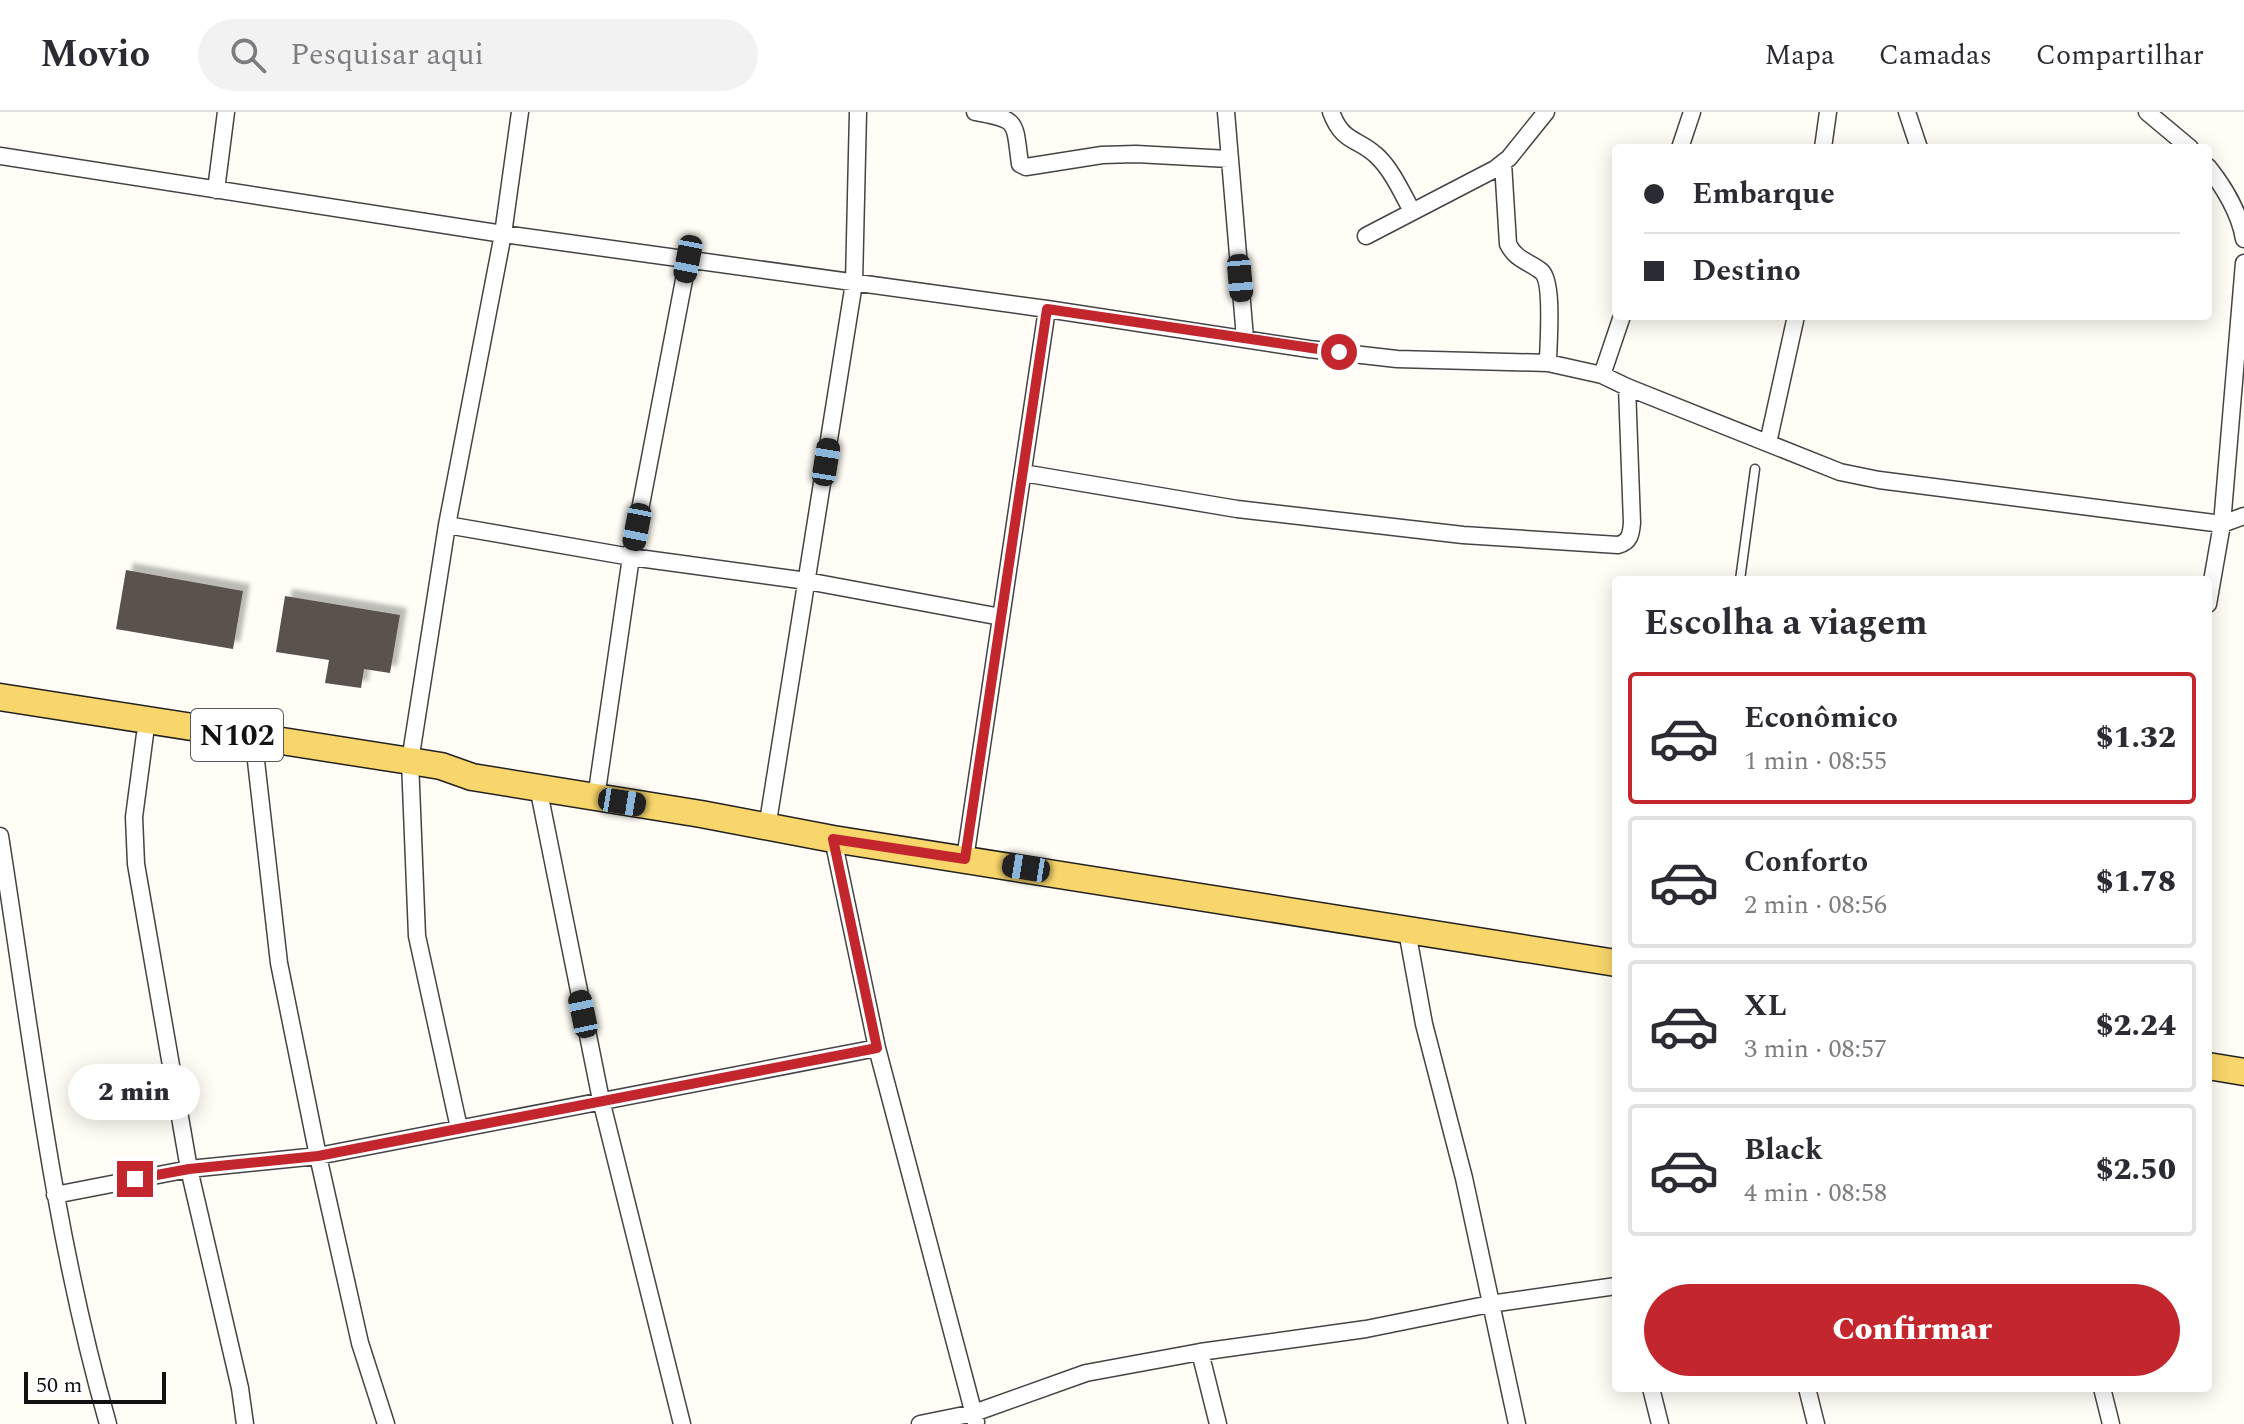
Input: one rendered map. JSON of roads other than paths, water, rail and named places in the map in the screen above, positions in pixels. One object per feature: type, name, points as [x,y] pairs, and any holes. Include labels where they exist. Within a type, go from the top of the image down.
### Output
[{"type":"main road","name":"N102","points":[[0,697],[410,770],[439,782],[472,777],[538,787],[833,839],[1612,962]]},
{"type":"main road","name":"N102","points":[[0,712],[255,752],[410,770]]},
{"type":"main road","points":[[2212,1067],[2244,1072]]},
{"type":"street","points":[[216,190],[226,112]]},
{"type":"street","points":[[459,1128],[417,936],[410,770],[447,525],[503,234],[520,112]]},
{"type":"street","points":[[767,828],[854,283],[858,112]]},
{"type":"street","points":[[975,112],[1012,121],[1020,164],[1026,167],[1102,155],[1229,159]]},
{"type":"street","points":[[1226,112],[1245,338]]},
{"type":"street","points":[[1331,112],[1345,137],[1374,152],[1384,163],[1412,211]]},
{"type":"street","points":[[1366,236],[1503,163],[1546,112]]},
{"type":"street","points":[[1681,144],[1692,112]]},
{"type":"street","points":[[1824,144],[1828,112]]},
{"type":"street","points":[[1907,112],[1918,144]]},
{"type":"street","points":[[2147,112],[2185,144]]},
{"type":"street","points":[[0,156],[503,234],[1397,359],[1548,363],[1602,375],[1840,472],[1879,480],[2222,524],[2244,516]]},
{"type":"street","points":[[1503,163],[1508,244],[1521,261],[1542,272],[1548,284],[1548,363]]},
{"type":"street","points":[[2212,172],[2223,187],[2243,230],[2244,239]]},
{"type":"street","points":[[596,798],[631,557],[688,259]]},
{"type":"street","points":[[2212,581],[2222,524],[2244,263]]},
{"type":"street","points":[[965,859],[1047,309]]},
{"type":"street","points":[[1602,375],[1621,320]]},
{"type":"street","points":[[1768,443],[1795,320]]},
{"type":"street","points":[[1023,473],[1237,509],[1463,535],[1618,545],[1625,543],[1631,535],[1632,523],[1627,387]]},
{"type":"street","points":[[447,525],[631,557],[807,581],[1001,617]]},
{"type":"street","points":[[145,734],[134,817],[135,852],[189,1169],[240,1388],[245,1424]]},
{"type":"street","points":[[255,752],[279,963],[360,1343],[386,1424]]},
{"type":"street","points":[[538,787],[601,1100],[682,1424]]},
{"type":"street","points":[[0,836],[55,1195],[87,1348],[108,1424]]},
{"type":"street","points":[[833,839],[877,1048],[975,1419]]},
{"type":"street","points":[[1407,931],[1424,1024],[1464,1178],[1517,1424]]},
{"type":"street","points":[[55,1195],[189,1169],[318,1156],[877,1048]]},
{"type":"street","points":[[920,1424],[975,1419],[1086,1373],[1200,1352],[1366,1329],[1490,1304],[1612,1287]]},
{"type":"street","points":[[1200,1352],[1218,1424]]},
{"type":"street","points":[[1652,1392],[1660,1424]]},
{"type":"street","points":[[1808,1392],[1816,1424]]},
{"type":"street","points":[[2103,1392],[2111,1424]]},
{"type":"lane","points":[[1741,576],[1755,469]]}]
